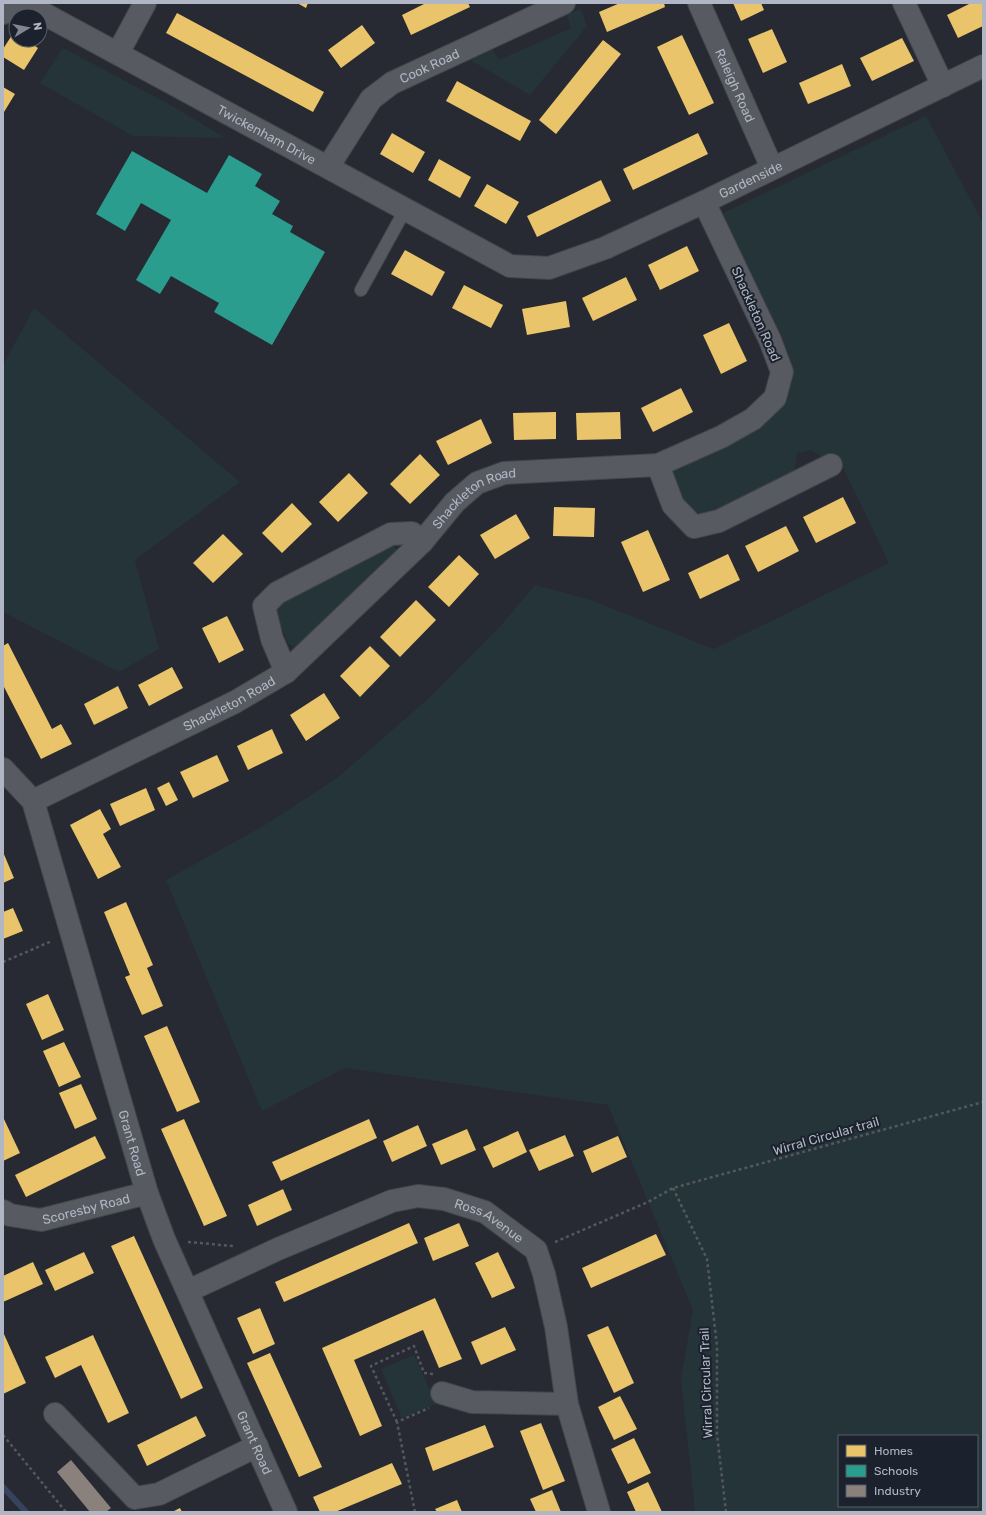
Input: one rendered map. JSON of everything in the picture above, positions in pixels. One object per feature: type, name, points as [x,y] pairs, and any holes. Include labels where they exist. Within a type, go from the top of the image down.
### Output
[{"type":"street","points":[[3,14],[9,3]]},
{"type":"street","name":"Twickenham Drive","points":[[24,3],[510,266]]},
{"type":"street","points":[[118,53],[145,3]]},
{"type":"street","name":"Cook Road","points":[[328,167],[371,99],[392,83],[564,3]]},
{"type":"street","name":"Raleigh Road","points":[[699,3],[772,168]]},
{"type":"street","points":[[904,3],[943,86]]},
{"type":"street","name":"Gardenside","points":[[510,266],[549,268],[605,248],[704,202],[983,66]]},
{"type":"street","name":"Shackleton Road","points":[[33,801],[236,702],[286,672],[422,542],[455,502],[478,483],[504,473],[658,465],[721,437],[753,419],[775,398],[782,372],[770,340],[704,202]]},
{"type":"street","points":[[658,465],[673,505],[694,527],[719,521],[831,465]]},
{"type":"street","points":[[286,672],[272,639],[264,606],[277,593],[391,534],[412,533],[422,542]]},
{"type":"street","name":"Grant Road","points":[[3,769],[33,801],[70,933],[147,1193],[164,1239],[286,1512]]},
{"type":"street","name":"Scoresby Road","points":[[3,1211],[10,1216],[41,1220],[147,1193]]},
{"type":"street","name":"Ross Avenue","points":[[188,1291],[278,1249],[392,1201],[418,1196],[444,1198],[485,1212],[536,1250],[544,1274],[556,1327],[567,1404],[599,1512]]},
{"type":"street","points":[[444,1388],[472,1402],[567,1404]]},
{"type":"street","points":[[55,1414],[135,1498],[159,1494],[256,1446]]},
{"type":"lane","points":[[361,290],[405,210]]},
{"type":"path","points":[[3,962],[70,933]]},
{"type":"path","name":"Wirral Circular trail","points":[[536,1250],[648,1202],[673,1188],[983,1102]]},
{"type":"path","name":"Wirral Circular Trail","points":[[673,1188],[707,1259],[717,1346],[718,1434],[726,1512]]},
{"type":"path","points":[[164,1239],[240,1246]]},
{"type":"path","points":[[397,1422],[444,1388],[424,1373],[414,1346],[371,1366],[397,1422],[415,1512]]},
{"type":"path","points":[[3,1435],[66,1512]]},
{"type":"shaded area","points":[[581,9],[587,26],[530,95],[467,58],[492,48],[499,60],[571,28],[567,15]]},
{"type":"shaded area","points":[[63,48],[176,108],[225,138],[133,136],[40,83]]},
{"type":"shaded area","points":[[926,116],[983,223],[983,1512],[695,1512],[681,1378],[693,1310],[608,1105],[345,1068],[262,1111],[166,880],[265,825],[337,778],[429,698],[504,622],[535,585],[591,600],[714,649],[889,563],[836,453],[823,458],[811,450],[797,453],[795,469],[790,479],[705,517],[681,503],[669,471],[788,390],[789,355],[721,214]]},
{"type":"shaded area","points":[[34,308],[240,482],[135,560],[159,649],[119,672],[3,612],[3,365]]},
{"type":"shaded area","points":[[390,542],[397,550],[390,559],[297,649],[288,643],[273,609],[282,600]]},
{"type":"shaded area","points":[[414,1355],[436,1404],[402,1418],[381,1369]]},
{"type":"building: Homes","points":[[297,3],[308,3],[306,8]]},
{"type":"building: Homes","points":[[426,3],[468,3],[470,7],[411,35],[402,15]]},
{"type":"building: Homes","points":[[620,3],[664,3],[665,7],[607,32],[599,12]]},
{"type":"building: Homes","points":[[733,3],[761,3],[764,10],[741,21]]},
{"type":"building: Homes","points":[[971,3],[983,3],[983,26],[958,38],[947,15]]},
{"type":"building: Homes","points":[[177,13],[324,92],[313,112],[166,33]]},
{"type":"building: Homes","points":[[362,25],[375,43],[341,68],[328,50]]},
{"type":"building: Homes","points":[[772,29],[787,62],[763,73],[748,39]]},
{"type":"building: Homes","points":[[682,35],[714,103],[689,115],[657,47]]},
{"type":"building: Homes","points":[[902,38],[914,61],[872,81],[860,58]]},
{"type":"building: Homes","points":[[603,40],[621,54],[556,134],[539,120]]},
{"type":"building: Homes","points":[[8,41],[8,48],[38,48],[24,70],[3,57],[3,49]]},
{"type":"building: Homes","points":[[842,64],[851,86],[808,104],[799,83]]},
{"type":"building: Homes","points":[[457,81],[531,121],[520,141],[446,101]]},
{"type":"building: Homes","points":[[3,87],[15,94],[4,112],[3,111]]},
{"type":"building: Homes","points":[[392,133],[425,152],[413,173],[380,154]]},
{"type":"building: Homes","points":[[698,133],[708,154],[633,190],[623,169]]},
{"type":"building: Homes","points":[[439,159],[471,177],[460,198],[428,180]]},
{"type":"building: Homes","points":[[601,180],[611,201],[537,237],[527,216]]},
{"type":"building: Homes","points":[[487,184],[519,202],[506,224],[474,206]]},
{"type":"building: Homes","points":[[687,246],[699,271],[660,290],[648,265]]},
{"type":"building: Homes","points":[[405,250],[445,272],[432,296],[391,274]]},
{"type":"building: Homes","points":[[626,277],[637,300],[593,321],[582,298]]},
{"type":"building: Homes","points":[[464,285],[503,305],[491,328],[452,308]]},
{"type":"building: Homes","points":[[566,301],[570,327],[527,335],[522,309]]},
{"type":"building: Homes","points":[[729,323],[747,361],[721,374],[703,335]]},
{"type":"building: Homes","points":[[681,388],[693,412],[653,432],[641,408]]},
{"type":"building: Homes","points":[[556,412],[556,439],[514,440],[513,413]]},
{"type":"building: Homes","points":[[620,412],[621,439],[577,440],[576,413]]},
{"type":"building: Homes","points":[[481,419],[492,443],[448,465],[436,441]]},
{"type":"building: Homes","points":[[420,454],[440,475],[410,504],[390,484]]},
{"type":"building: Homes","points":[[349,473],[368,493],[338,522],[319,502]]},
{"type":"building: Homes","points":[[843,497],[856,523],[816,543],[803,517]]},
{"type":"building: Homes","points":[[292,503],[312,524],[282,553],[262,533]]},
{"type":"building: Homes","points":[[554,507],[595,508],[594,537],[553,536]]},
{"type":"building: Homes","points":[[516,514],[530,538],[495,559],[480,535]]},
{"type":"building: Homes","points":[[786,526],[799,551],[758,572],[745,546]]},
{"type":"building: Homes","points":[[648,530],[670,580],[643,592],[621,542]]},
{"type":"building: Homes","points":[[223,534],[243,554],[213,583],[193,563]]},
{"type":"building: Homes","points":[[728,554],[740,580],[700,599],[688,573]]},
{"type":"building: Homes","points":[[459,555],[479,574],[449,607],[428,587]]},
{"type":"building: Homes","points":[[416,600],[436,620],[400,657],[380,637]]},
{"type":"building: Homes","points":[[227,616],[244,650],[219,663],[202,628]]},
{"type":"building: Homes","points":[[8,643],[52,729],[61,724],[72,744],[41,759],[3,685],[3,646]]},
{"type":"building: Homes","points":[[370,646],[390,666],[360,697],[340,676]]},
{"type":"building: Homes","points":[[172,667],[183,688],[149,706],[138,685]]},
{"type":"building: Homes","points":[[118,686],[128,708],[94,725],[84,704]]},
{"type":"building: Homes","points":[[324,693],[340,718],[306,741],[290,715]]},
{"type":"building: Homes","points":[[272,729],[283,753],[248,770],[237,746]]},
{"type":"building: Homes","points":[[217,755],[229,781],[193,798],[180,772]]},
{"type":"building: Homes","points":[[169,782],[178,800],[166,806],[157,788]]},
{"type":"building: Homes","points":[[146,788],[155,810],[120,826],[110,804]]},
{"type":"building: Homes","points":[[100,809],[111,829],[103,834],[121,867],[98,879],[70,825]]},
{"type":"building: Homes","points":[[3,852],[14,878],[3,883]]},
{"type":"building: Homes","points":[[126,902],[153,965],[147,968],[163,1006],[142,1015],[125,977],[130,975],[104,912]]},
{"type":"building: Homes","points":[[13,908],[23,931],[3,939],[3,912]]},
{"type":"building: Homes","points":[[48,994],[64,1030],[42,1040],[26,1004]]},
{"type":"building: Homes","points":[[167,1026],[200,1102],[177,1112],[144,1036]]},
{"type":"building: Homes","points":[[64,1042],[81,1077],[59,1087],[43,1051]]},
{"type":"building: Homes","points":[[81,1084],[97,1119],[75,1129],[59,1093]]},
{"type":"building: Homes","points":[[3,1117],[20,1153],[3,1161]]},
{"type":"building: Homes","points":[[184,1119],[227,1216],[204,1226],[161,1129]]},
{"type":"building: Homes","points":[[369,1119],[377,1138],[281,1181],[272,1162]]},
{"type":"building: Homes","points":[[418,1125],[427,1146],[392,1162],[383,1141]]},
{"type":"building: Homes","points":[[467,1129],[476,1150],[441,1165],[432,1144]]},
{"type":"building: Homes","points":[[518,1131],[527,1152],[493,1168],[483,1147]]},
{"type":"building: Homes","points":[[565,1135],[574,1156],[539,1171],[529,1150]]},
{"type":"building: Homes","points":[[95,1136],[106,1158],[26,1197],[15,1175]]},
{"type":"building: Homes","points":[[618,1136],[627,1157],[592,1173],[583,1151]]},
{"type":"building: Homes","points":[[283,1189],[292,1210],[257,1226],[248,1205]]},
{"type":"building: Homes","points":[[409,1223],[418,1243],[284,1302],[275,1282]]},
{"type":"building: Homes","points":[[459,1223],[469,1246],[433,1261],[424,1238]]},
{"type":"building: Homes","points":[[656,1234],[666,1255],[591,1288],[582,1268]]},
{"type":"building: Homes","points":[[134,1236],[203,1388],[181,1399],[111,1246]]},
{"type":"building: Homes","points":[[84,1252],[94,1273],[55,1291],[45,1270]]},
{"type":"building: Homes","points":[[498,1252],[515,1288],[492,1298],[475,1263]]},
{"type":"building: Homes","points":[[33,1262],[43,1284],[3,1302],[3,1276]]},
{"type":"building: Homes","points":[[435,1298],[462,1359],[439,1368],[423,1330],[354,1360],[382,1426],[360,1436],[322,1348]]},
{"type":"building: Homes","points":[[260,1308],[275,1344],[253,1354],[237,1318]]},
{"type":"building: Homes","points":[[608,1326],[634,1383],[614,1393],[587,1335]]},
{"type":"building: Homes","points":[[505,1327],[516,1350],[481,1365],[471,1342]]},
{"type":"building: Homes","points":[[3,1332],[26,1383],[3,1394]]},
{"type":"building: Homes","points":[[93,1335],[129,1413],[108,1423],[81,1365],[55,1378],[45,1357]]},
{"type":"building: Homes","points":[[270,1353],[322,1467],[299,1477],[247,1363]]},
{"type":"building: Homes","points":[[620,1396],[637,1429],[614,1440],[598,1407]]},
{"type":"building: Homes","points":[[196,1416],[206,1436],[147,1466],[137,1445]]},
{"type":"building: Homes","points":[[541,1423],[565,1481],[543,1490],[520,1431]]},
{"type":"building: Homes","points":[[485,1425],[494,1447],[433,1471],[425,1448]]},
{"type":"building: Homes","points":[[634,1438],[651,1473],[628,1484],[611,1449]]},
{"type":"building: Homes","points":[[392,1463],[402,1484],[335,1512],[320,1512],[313,1497]]},
{"type":"building: Homes","points":[[648,1482],[662,1512],[636,1512],[627,1492]]},
{"type":"building: Homes","points":[[552,1490],[561,1512],[536,1512],[530,1499]]},
{"type":"building: Homes","points":[[457,1500],[462,1512],[437,1512],[435,1509]]},
{"type":"building: Homes","points":[[180,1508],[182,1512],[172,1512]]},
{"type":"building: Schools","points":[[132,151],[207,193],[229,155],[262,174],[255,186],[280,201],[272,214],[293,226],[290,232],[325,252],[272,345],[214,312],[219,303],[171,276],[160,294],[136,280],[171,220],[141,203],[125,231],[96,214]]},
{"type":"building: Industry","points":[[71,1460],[111,1508],[106,1512],[90,1512],[57,1472]]},
{"type":"waterway","points":[[3,1487],[26,1512]]}]
